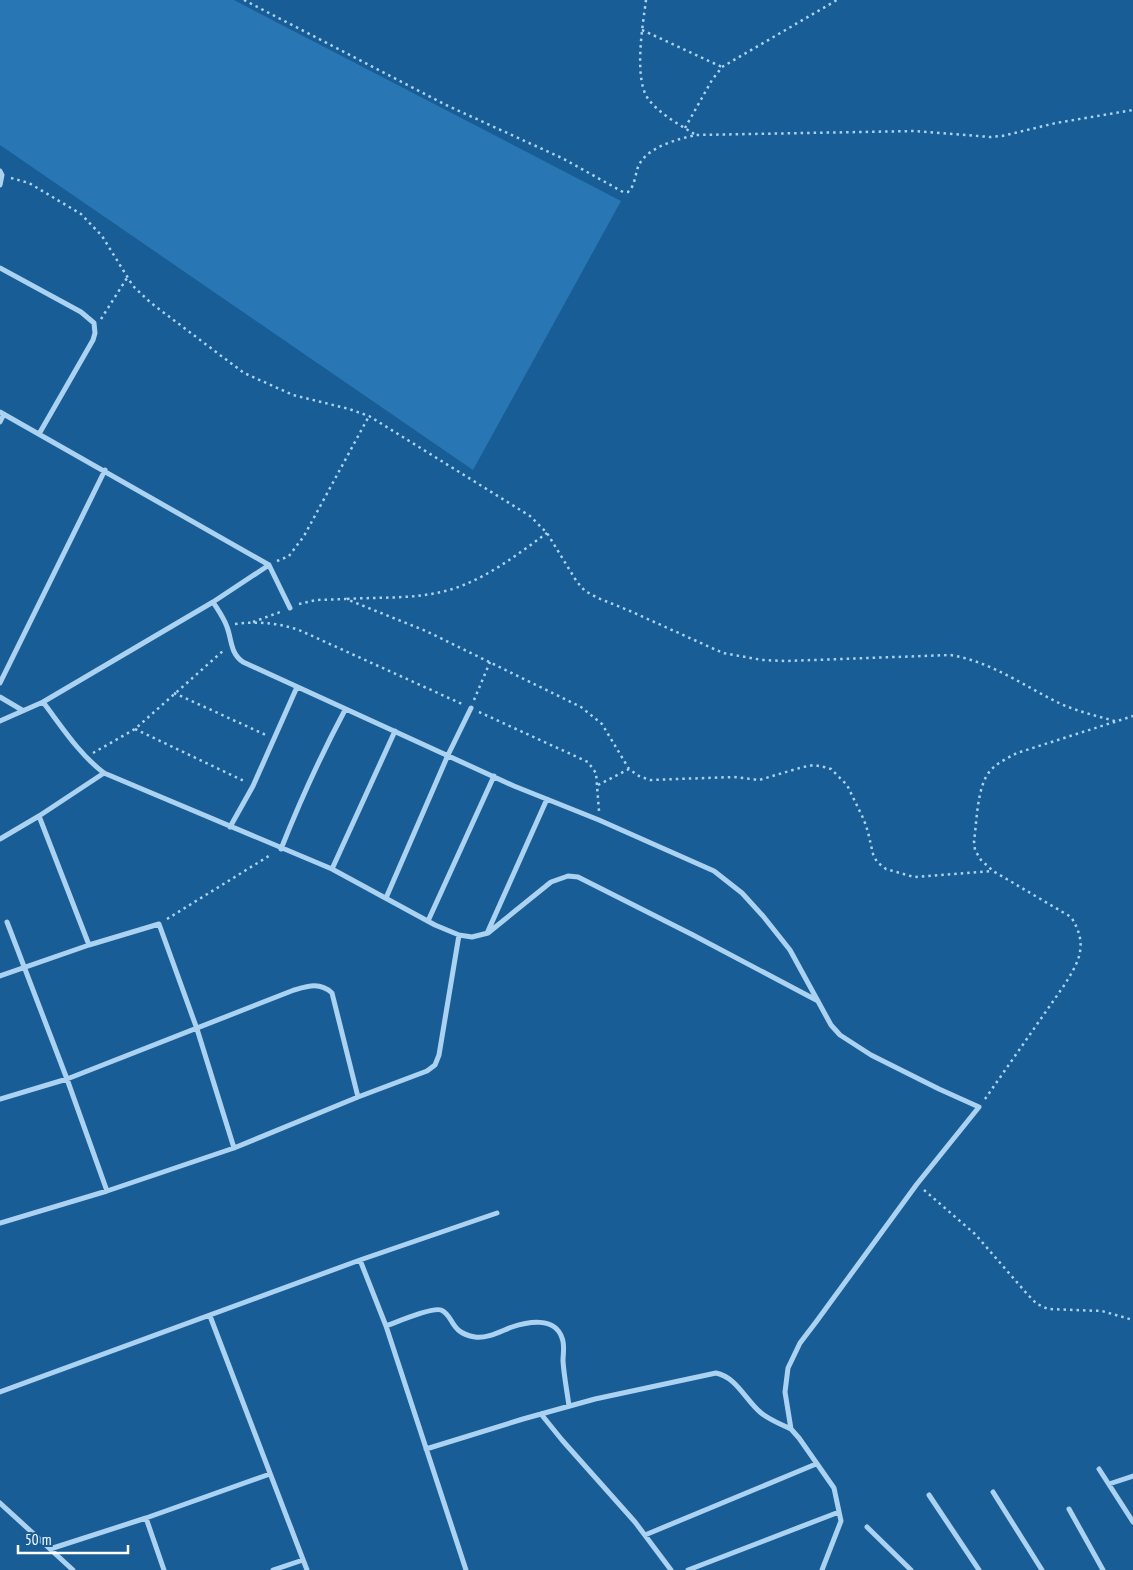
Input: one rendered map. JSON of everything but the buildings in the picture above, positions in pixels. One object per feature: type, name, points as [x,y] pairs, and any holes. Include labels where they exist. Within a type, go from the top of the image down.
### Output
[{"type":"street","points":[[0,185],[1,173]]},
{"type":"street","points":[[0,268],[81,312],[90,318],[96,328],[93,340],[39,434]]},
{"type":"street","points":[[0,422],[2,413],[269,565],[290,608]]},
{"type":"street","points":[[0,683],[104,470]]},
{"type":"street","points":[[0,721],[43,702],[213,602],[269,565]]},
{"type":"street","points":[[213,602],[226,625],[234,653],[238,659],[345,710],[714,871],[742,893],[790,950],[831,1025],[840,1035],[856,1046],[939,1089],[979,1107],[917,1184],[800,1344],[788,1368],[785,1392],[792,1429]]},
{"type":"street","points":[[230,827],[253,786],[297,687]]},
{"type":"street","points":[[0,697],[22,710]]},
{"type":"street","points":[[43,702],[76,747],[104,773],[332,870],[428,921],[459,934],[472,937],[488,933],[551,882],[568,876],[578,877],[818,1001]]},
{"type":"street","points":[[386,898],[448,755],[471,708]]},
{"type":"street","points":[[280,849],[320,756],[345,710]]},
{"type":"street","points":[[332,870],[394,731]]},
{"type":"street","points":[[0,839],[104,773]]},
{"type":"street","points":[[428,921],[494,776]]},
{"type":"street","points":[[488,933],[547,799]]},
{"type":"street","points":[[39,816],[89,946]]},
{"type":"street","points":[[7,922],[67,1079],[107,1191]]},
{"type":"street","points":[[0,976],[159,924],[197,1029],[234,1148]]},
{"type":"street","points":[[0,1223],[107,1191],[234,1148],[427,1071],[435,1065],[441,1042],[459,934]]},
{"type":"street","points":[[0,1099],[67,1079],[294,990],[315,985],[322,986],[332,993],[358,1098]]},
{"type":"street","points":[[0,1392],[360,1260],[497,1213]]},
{"type":"street","points":[[360,1260],[386,1326],[466,1570]]},
{"type":"street","points":[[386,1326],[435,1310],[444,1312],[456,1330],[482,1338],[525,1323],[545,1323],[558,1330],[562,1337],[569,1406]]},
{"type":"street","points":[[210,1316],[307,1570]]},
{"type":"street","points":[[426,1449],[569,1406],[716,1372],[732,1380],[761,1413],[792,1429],[834,1488],[841,1520],[822,1570]]},
{"type":"street","points":[[541,1414],[635,1522],[671,1570]]},
{"type":"street","points":[[645,1535],[816,1464]]},
{"type":"street","points":[[1099,1469],[1133,1522]]},
{"type":"street","points":[[50,1549],[146,1518],[270,1474]]},
{"type":"street","points":[[1109,1484],[1133,1476]]},
{"type":"street","points":[[993,1492],[1042,1570]]},
{"type":"street","points":[[929,1495],[979,1570]]},
{"type":"street","points":[[0,1503],[73,1570]]},
{"type":"street","points":[[1069,1509],[1103,1570]]},
{"type":"street","points":[[688,1570],[839,1512]]},
{"type":"street","points":[[146,1518],[164,1570]]},
{"type":"street","points":[[868,1527],[911,1570]]},
{"type":"street","points":[[273,1570],[303,1560]]},
{"type":"path","points":[[244,0],[446,105],[562,158],[623,192],[628,192],[632,187],[639,164],[646,156],[672,141],[696,135],[915,131],[990,137],[1002,136],[1056,123],[1133,110]]},
{"type":"path","points":[[646,0],[640,64],[642,85],[648,98],[668,117],[696,135]]},
{"type":"path","points":[[685,128],[712,80],[722,67],[837,0]]},
{"type":"path","points":[[642,30],[722,67]]},
{"type":"path","points":[[1,173],[29,183],[81,214],[102,236],[133,286],[151,303],[244,373],[293,395],[349,408],[369,416],[530,516],[547,533],[577,582],[585,591],[598,598],[723,653],[762,660],[786,661],[950,655],[967,657],[993,668],[1061,704],[1078,711],[1118,722]]},
{"type":"path","points":[[96,328],[127,278]]},
{"type":"path","points":[[269,565],[289,556],[304,536],[369,416]]},
{"type":"path","points":[[254,622],[301,602],[434,594],[447,591],[476,579],[500,566],[547,533]]},
{"type":"path","points":[[346,599],[426,631],[581,707],[602,724],[629,769],[639,776],[650,780],[734,777],[759,780],[781,772],[814,765],[824,767],[838,775],[851,792],[868,832],[873,854],[877,862],[886,869],[914,877],[993,871]]},
{"type":"path","points":[[226,625],[254,622],[285,625],[300,630],[588,762],[596,772],[599,820]]},
{"type":"path","points":[[86,757],[135,729],[231,644]]},
{"type":"path","points":[[471,708],[490,662]]},
{"type":"path","points":[[174,693],[275,739]]},
{"type":"path","points":[[979,1107],[1075,968],[1081,954],[1082,941],[1077,926],[1071,917],[993,871],[981,860],[975,850],[974,841],[982,783],[990,770],[1017,753],[1133,716]]},
{"type":"path","points":[[135,729],[253,786]]},
{"type":"path","points":[[598,785],[629,769]]},
{"type":"path","points":[[159,924],[280,849]]},
{"type":"path","points":[[917,1184],[975,1234],[1037,1304],[1048,1309],[1102,1311],[1133,1320]]},
{"type":"shaded area","points":[[0,0],[234,0],[621,201],[473,470],[0,145]]}]
